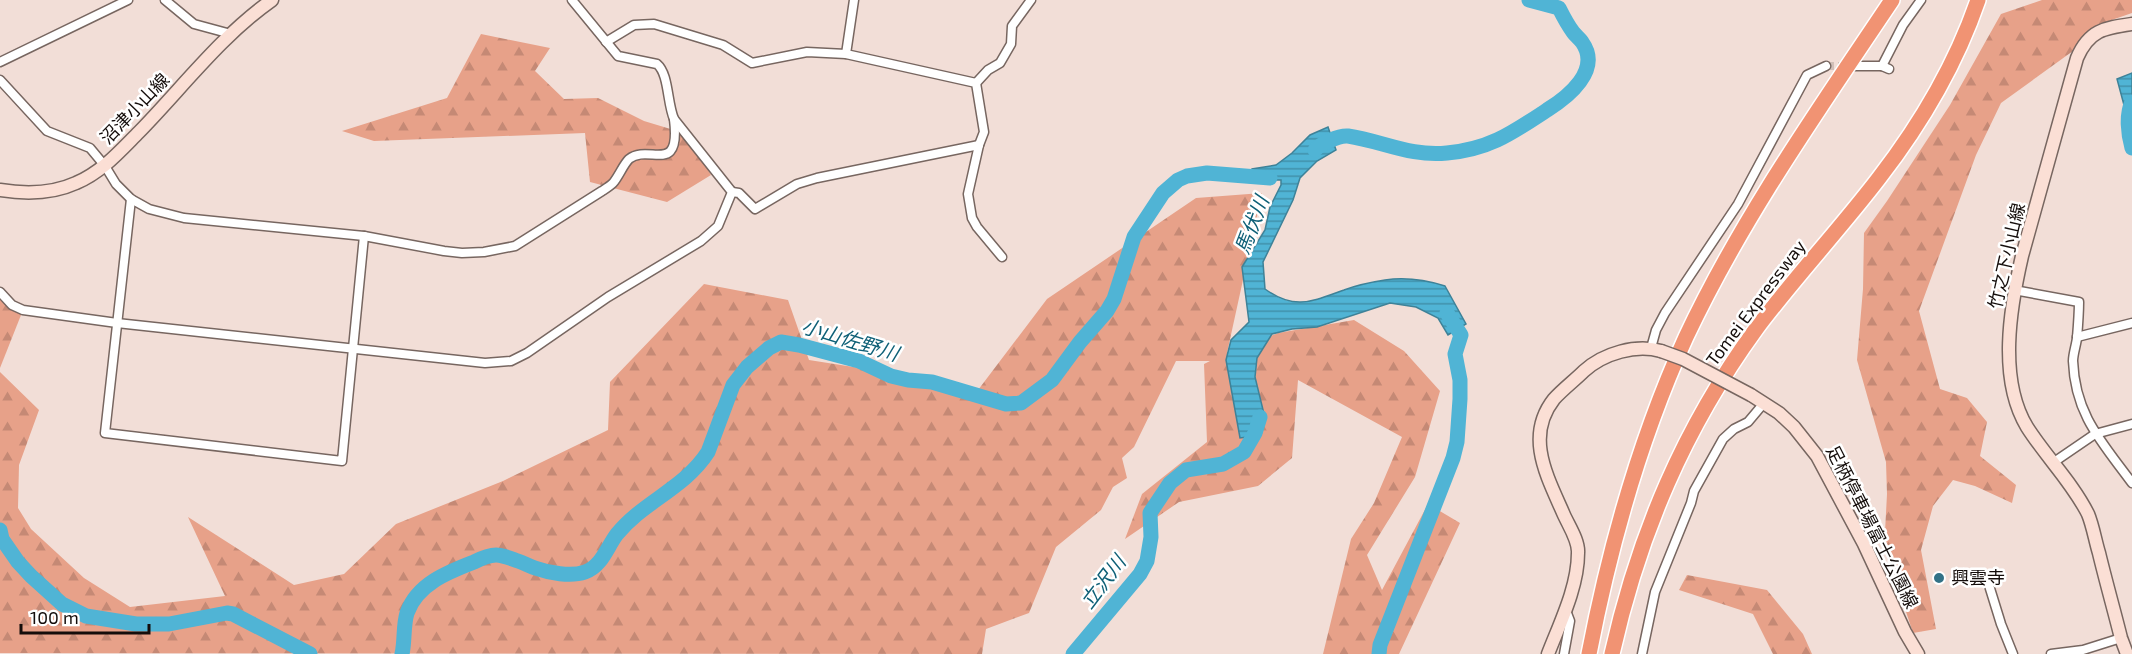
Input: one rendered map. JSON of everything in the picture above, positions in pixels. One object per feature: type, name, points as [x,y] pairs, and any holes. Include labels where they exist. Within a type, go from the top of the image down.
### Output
[{"type":"highway","name":"Tomei Expressway","points":[[1612,654],[1643,541],[1666,483],[1697,422],[1735,359],[1757,328],[1880,178],[1906,141],[1940,84],[1978,0]]},
{"type":"highway","name":"Tomei Expressway","points":[[1589,654],[1600,598],[1629,489],[1655,411],[1687,337],[1750,219],[1806,128],[1892,1]]},
{"type":"main road","name":"沼津小山線","points":[[0,190],[22,193],[59,189],[74,184],[105,166],[231,34],[272,0]]},
{"type":"main road","name":"竹之下小山線","points":[[2127,654],[2090,517],[2080,498],[2026,426],[2013,389],[2009,334],[2014,290],[2084,42],[2092,35],[2107,28],[2132,24]]},
{"type":"main road","name":"足柄停車場富士公園線","points":[[1548,654],[1574,583],[1579,551],[1539,454],[1540,435],[1554,400],[1591,365],[1629,349],[1656,350],[1683,359],[1764,403],[1779,413],[1794,428],[1817,456],[1918,654]]},
{"type":"street","points":[[0,62],[128,0]]},
{"type":"street","points":[[165,0],[194,24],[231,34]]},
{"type":"street","points":[[572,0],[618,56],[657,64],[663,69],[666,76],[669,108],[674,119],[732,192],[739,193],[755,208],[797,184],[817,178],[979,145]]},
{"type":"street","points":[[846,54],[854,0]]},
{"type":"street","points":[[976,83],[988,70],[1000,63],[1011,44],[1012,26],[1031,0]]},
{"type":"street","points":[[1854,66],[1885,68],[1902,25],[1921,0]]},
{"type":"street","points":[[606,42],[634,25],[654,24],[723,45],[752,63],[807,52],[846,54],[976,83]]},
{"type":"street","points":[[1656,350],[1656,330],[1675,296],[1738,204],[1807,75],[1826,66]]},
{"type":"street","points":[[0,80],[47,131],[90,148],[116,184],[131,199],[149,209],[184,218],[364,236],[462,253],[484,252],[515,246],[602,192],[612,183],[630,159],[640,154],[658,156],[668,153],[675,144],[674,119]]},
{"type":"street","points":[[976,83],[984,132],[968,194],[976,227],[1002,256]]},
{"type":"street","points":[[0,292],[12,305],[23,310],[117,323],[485,363],[511,361],[527,353],[608,297],[700,241],[718,226],[732,192]]},
{"type":"street","points":[[131,199],[105,433],[342,461],[364,236]]},
{"type":"street","points":[[2014,290],[2079,302],[2073,359],[2081,409],[2095,434],[2132,483]]},
{"type":"street","points":[[2077,337],[2132,323]]},
{"type":"street","points":[[1642,654],[1655,592],[1694,490],[1723,439],[1734,429],[1748,422],[1764,403]]},
{"type":"street","points":[[2054,462],[2095,434],[2132,424]]},
{"type":"street","points":[[1988,582],[2013,654]]},
{"type":"street","points":[[1564,654],[1570,621],[1565,608]]},
{"type":"street","points":[[2051,654],[2083,650],[2121,638]]},
{"type":"green space","points":[[2042,0],[2132,0],[2132,13],[2103,23],[2073,51],[2001,103],[1976,155],[1919,311],[1940,389],[1967,398],[1987,422],[1980,456],[2016,485],[2012,503],[1975,486],[1953,480],[1933,506],[1921,550],[1936,629],[1913,633],[1889,560],[1885,532],[1886,462],[1857,360],[1863,289],[1864,233],[1950,105],[2001,14]]},
{"type":"green space","points":[[481,34],[550,48],[535,71],[564,99],[598,98],[644,121],[687,134],[711,175],[667,202],[590,182],[585,133],[374,141],[342,131],[447,98]]},
{"type":"green space","points":[[1262,193],[1227,353],[1278,333],[1354,320],[1404,351],[1440,391],[1415,477],[1367,555],[1382,590],[1428,504],[1460,523],[1399,654],[1323,654],[1351,539],[1374,503],[1402,437],[1298,380],[1292,458],[1258,486],[1179,502],[1125,539],[1142,494],[1207,442],[1204,364],[1210,361],[1176,361],[1134,447],[1122,458],[1127,478],[1113,487],[1101,510],[1056,547],[1029,613],[986,629],[982,654],[0,653],[0,372],[39,410],[19,465],[18,508],[31,529],[84,578],[130,607],[225,596],[188,517],[294,585],[344,574],[396,524],[503,481],[608,430],[610,382],[704,284],[788,300],[809,360],[879,371],[975,394],[1047,299],[1196,198]]},
{"type":"green space","points":[[0,293],[23,310],[0,368]]},
{"type":"green space","points":[[1687,575],[1767,590],[1803,634],[1812,654],[1773,654],[1753,614],[1679,590]]},
{"type":"water","points":[[2132,73],[2132,135],[2117,79]]},
{"type":"water","points":[[1328,127],[1336,150],[1317,161],[1300,178],[1293,200],[1263,262],[1265,289],[1286,300],[1304,302],[1385,280],[1423,281],[1445,286],[1466,324],[1448,335],[1438,318],[1416,307],[1390,303],[1317,327],[1292,329],[1272,334],[1257,358],[1255,377],[1265,418],[1261,435],[1240,438],[1226,360],[1231,340],[1249,322],[1242,267],[1265,230],[1270,207],[1281,185],[1281,180],[1249,180],[1252,169],[1276,165],[1310,135]]},
{"type":"waterway","name":"馬伏川","points":[[1315,150],[1330,140],[1348,136],[1421,153],[1462,151],[1500,139],[1564,98],[1580,82],[1588,63],[1587,52],[1559,8],[1529,0]]},
{"type":"waterway","points":[[2132,102],[2128,125],[2132,148]]},
{"type":"waterway","name":"小山佐野川","points":[[402,654],[406,618],[412,603],[418,594],[434,580],[454,570],[485,557],[496,555],[560,574],[585,572],[596,565],[617,534],[639,512],[676,486],[698,465],[708,452],[733,385],[747,367],[769,348],[781,342],[799,345],[859,361],[891,376],[932,382],[1006,404],[1021,403],[1052,380],[1107,311],[1114,299],[1134,237],[1163,193],[1178,180],[1207,173],[1270,178]]},
{"type":"waterway","name":"馬伏川","points":[[1379,654],[1380,645],[1453,458],[1457,442],[1460,380],[1455,354],[1461,335],[1447,313]]},
{"type":"waterway","name":"立沢川","points":[[1073,654],[1140,574],[1147,561],[1151,537],[1150,513],[1170,483],[1186,470],[1223,464],[1244,452],[1255,433],[1260,417]]},
{"type":"waterway","name":"小山佐野川","points":[[0,530],[2,539],[31,576],[62,604],[86,616],[136,624],[169,624],[227,613],[233,614],[310,654]]},
{"type":"tunnel","points":[[1826,66],[1848,66]]},
{"type":"place","name":"興雲寺","points":[[1939,578]]}]
